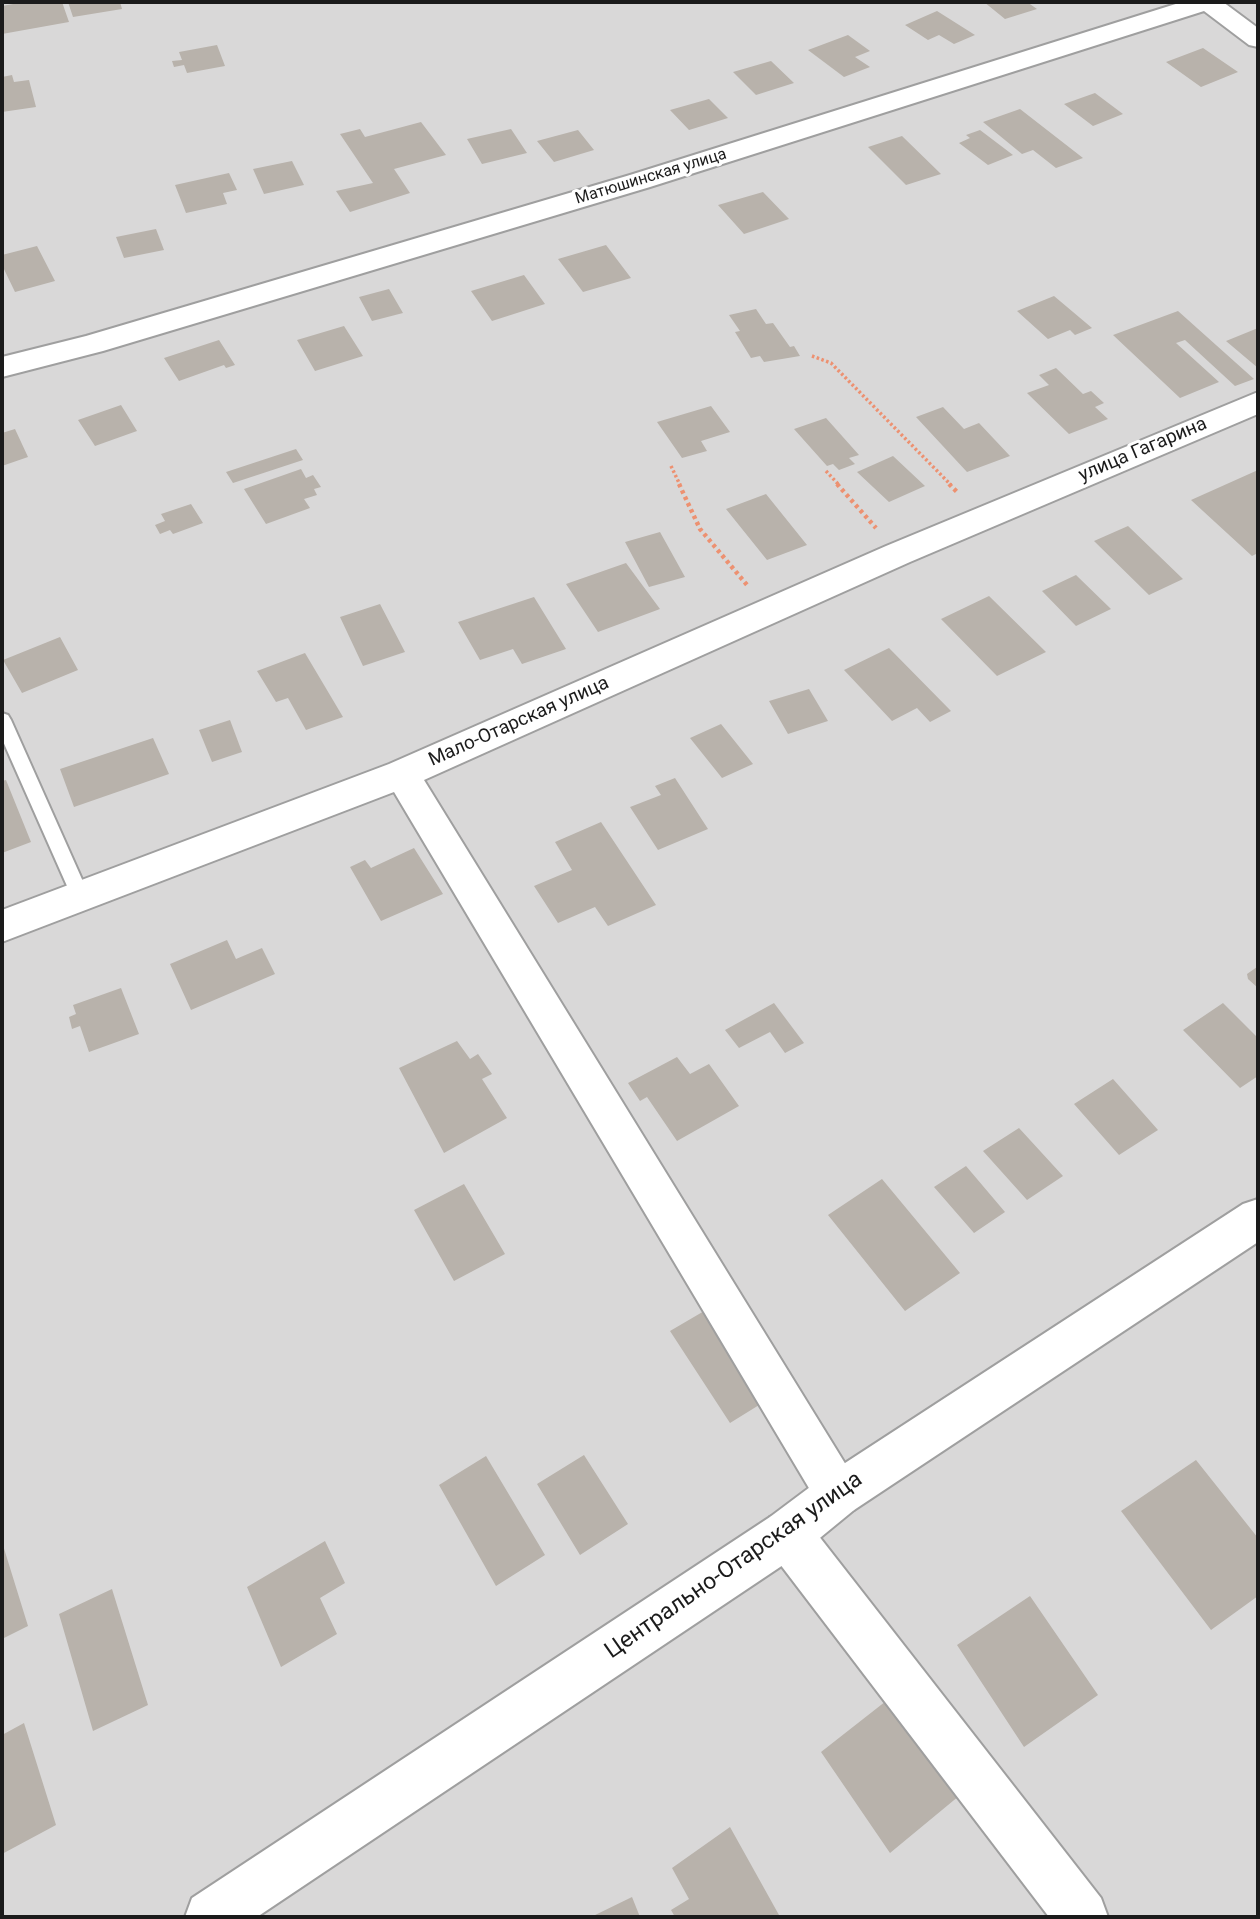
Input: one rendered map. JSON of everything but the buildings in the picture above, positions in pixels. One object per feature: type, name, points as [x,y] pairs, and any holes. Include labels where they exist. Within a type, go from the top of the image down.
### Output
[{"type":"street","name":"Матюшинская улица","points":[[2,367],[93,344],[640,181],[1042,56],[1163,7],[1207,2]]},
{"type":"street","points":[[1207,2],[1258,40]]},
{"type":"street","name":"улица Гагарина","points":[[1028,498],[1258,402]]},
{"type":"street","name":"Мало-Отарская улица","points":[[2,926],[402,774],[1028,498]]},
{"type":"street","points":[[402,774],[838,1494]]},
{"type":"street","name":"Центрально-Отарская улица","points":[[211,1917],[787,1534],[838,1494],[1258,1218]]},
{"type":"street","points":[[787,1534],[1082,1917]]},
{"type":"lane","points":[[2,720],[80,895]]},
{"type":"path","points":[[812,356],[831,363],[982,518]]},
{"type":"path","points":[[671,466],[700,529],[768,611]]},
{"type":"path","points":[[826,471],[898,554]]},
{"type":"shaded area","points":[[2,2],[1258,2],[1258,1917],[2,1917]]}]
